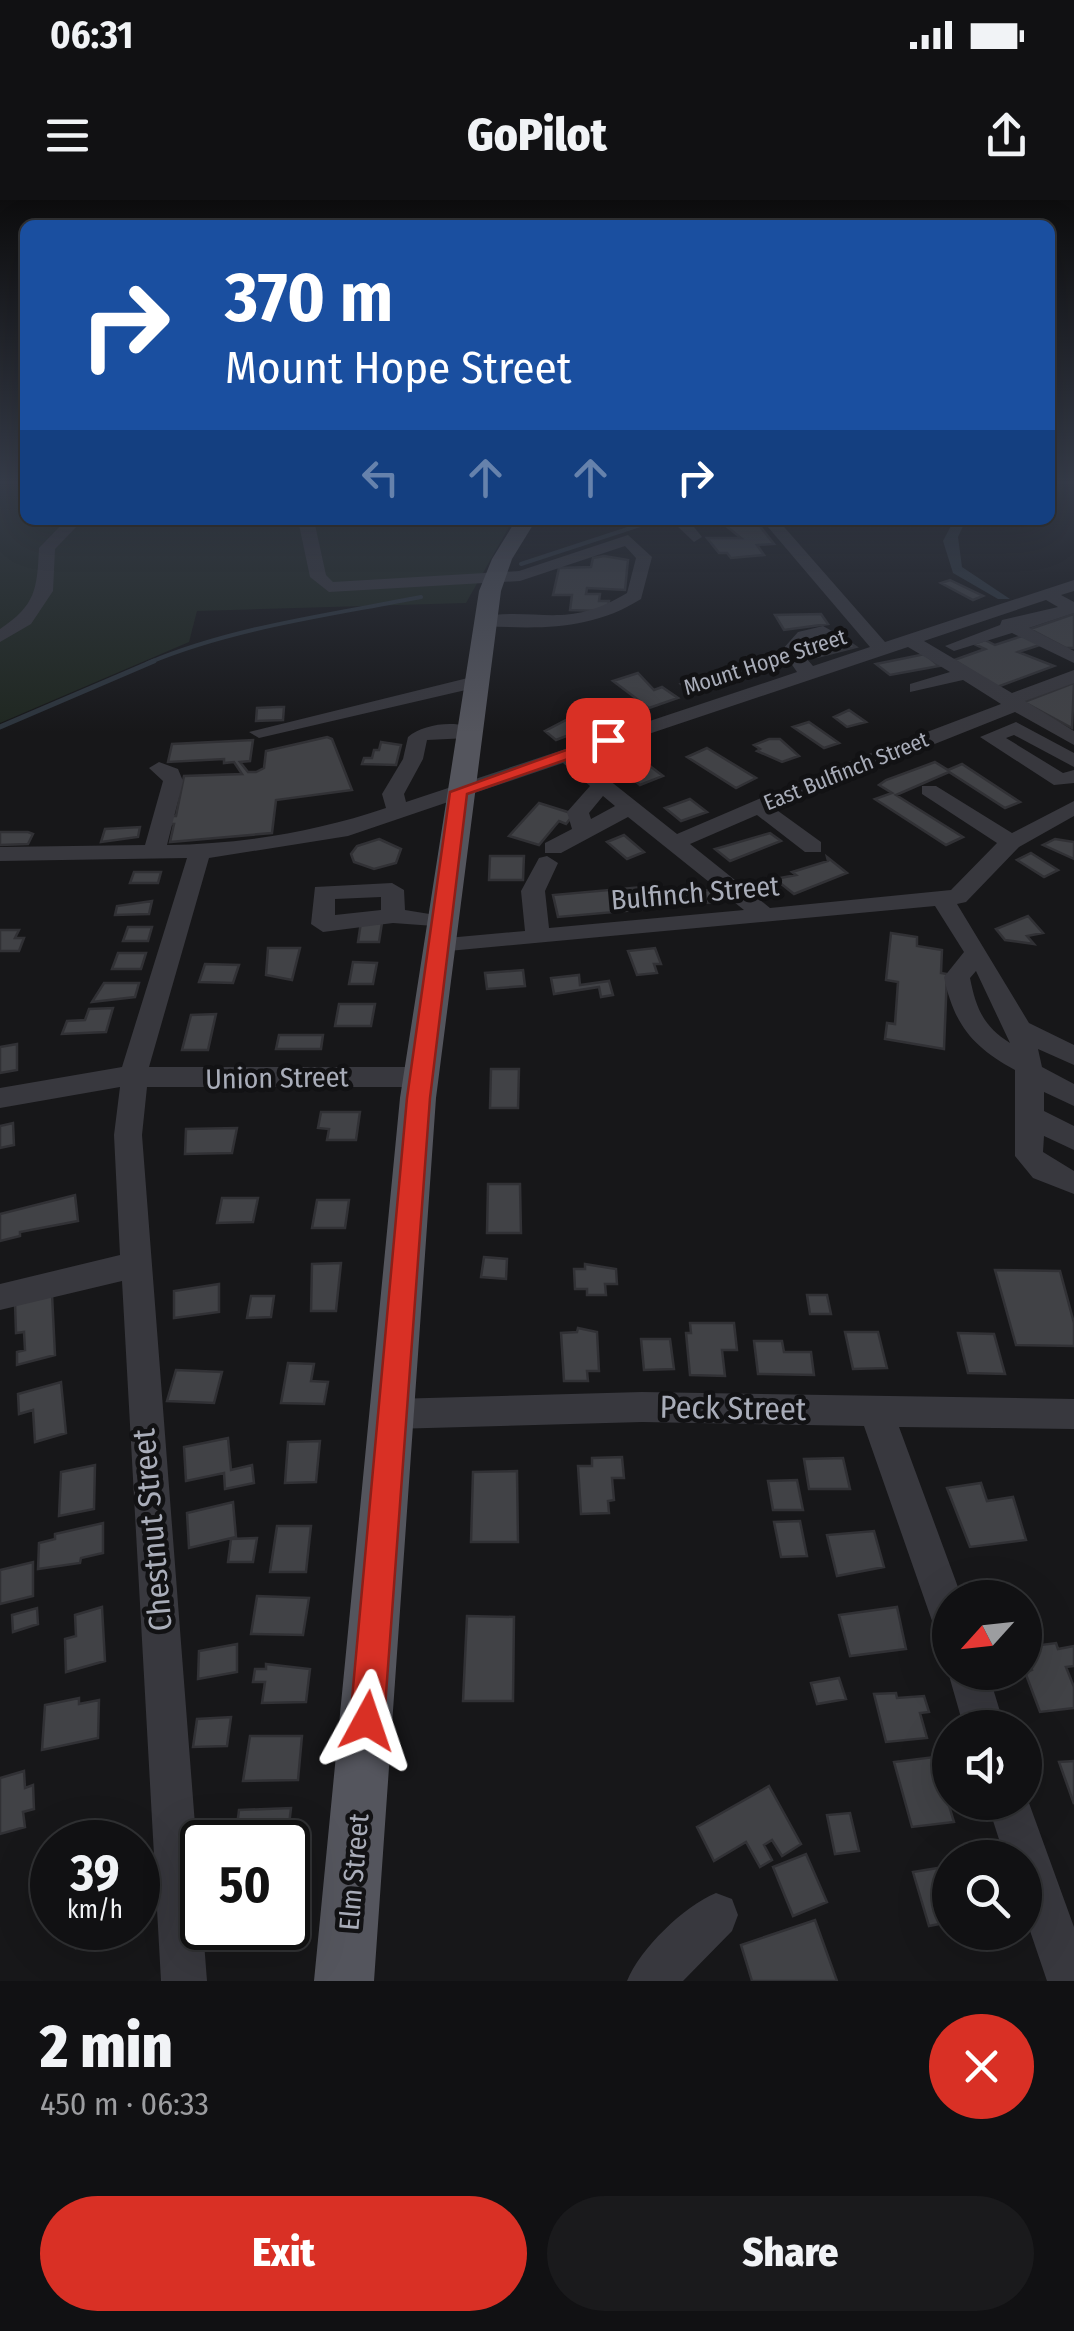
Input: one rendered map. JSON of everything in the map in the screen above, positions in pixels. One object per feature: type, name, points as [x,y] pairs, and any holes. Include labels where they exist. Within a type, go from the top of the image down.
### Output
[{"type":"main road","name":"Elm Street","points":[[344,1981],[420,1077],[476,682],[514,612],[495,577],[501,566]]},
{"type":"street","points":[[0,638],[38,606],[47,566]]},
{"type":"street","points":[[316,566],[318,577],[329,588],[520,576],[550,566]]},
{"type":"street","points":[[520,576],[528,584],[514,612],[574,624],[636,592],[642,566]]},
{"type":"street","points":[[810,566],[882,650]]},
{"type":"street","name":"Mount Hope Street","points":[[0,854],[200,851],[288,843],[459,792],[1074,585]]},
{"type":"street","points":[[932,653],[1072,608],[1047,594]]},
{"type":"street","points":[[989,614],[1074,658]]},
{"type":"street","points":[[810,673],[792,657],[790,650],[804,636],[823,631]]},
{"type":"street","points":[[911,641],[1012,703],[1073,757]]},
{"type":"street","points":[[917,688],[964,674]]},
{"type":"street","name":"East Bulfinch Street","points":[[677,842],[1074,676]]},
{"type":"street","points":[[258,732],[476,682]]},
{"type":"street","points":[[398,812],[393,794],[413,759],[418,737],[432,732],[469,732]]},
{"type":"street","points":[[565,755],[766,917]]},
{"type":"street","points":[[154,852],[173,780],[170,773],[159,768]]},
{"type":"street","points":[[584,829],[578,812],[604,783]]},
{"type":"street","points":[[929,790],[1011,842]]},
{"type":"street","points":[[538,936],[533,891],[550,856],[584,829],[632,806]]},
{"type":"street","points":[[759,806],[813,847]]},
{"type":"street","points":[[1074,807],[1011,842],[950,899],[975,956],[1007,1001],[1018,1028],[1028,1068],[1030,1156],[1042,1170],[1074,1183]]},
{"type":"street","name":"Chestnut Street","points":[[184,1981],[128,1135],[134,1080],[200,851]]},
{"type":"street","name":"Bulfinch Street","points":[[393,916],[438,935],[538,936],[950,899]]},
{"type":"street","points":[[975,956],[957,977],[964,1016],[992,1046],[1074,1096]]},
{"type":"street","points":[[1018,1028],[1074,1056]]},
{"type":"street","points":[[0,1098],[114,1077],[134,1080]]},
{"type":"street","name":"Union Street","points":[[134,1080],[420,1077]]},
{"type":"street","points":[[1029,1116],[1074,1139]]},
{"type":"street","points":[[0,1298],[134,1265]]},
{"type":"street","name":"Peck Street","points":[[392,1414],[642,1407],[1074,1414]]},
{"type":"street","points":[[876,1410],[936,1580]]},
{"type":"street","points":[[1014,1820],[1070,1981]]},
{"type":"street","points":[[650,1981],[716,1916]]},
{"type":"shaded area","points":[[0,566],[487,566],[466,603],[197,611],[189,642],[0,723]]},
{"type":"shaded area","points":[[951,566],[962,566],[1010,599],[998,599],[953,573]]},
{"type":"building","points":[[627,566],[625,590],[587,588],[586,594],[600,594],[599,601],[609,601],[608,606],[600,611],[570,610],[572,595],[553,595],[559,568]]},
{"type":"building","points":[[950,580],[983,596],[973,600],[941,583]]},
{"type":"building","points":[[821,614],[828,624],[784,630],[775,615]]},
{"type":"building","points":[[1074,614],[1074,648],[1066,648],[1030,629]]},
{"type":"building","points":[[1025,635],[1043,644],[1018,652],[1054,666],[997,687],[954,660],[985,649],[974,644],[985,640],[995,645]]},
{"type":"building","points":[[842,637],[856,647],[817,657],[804,647]]},
{"type":"building","points":[[925,654],[939,666],[890,675],[876,664]]},
{"type":"building","points":[[638,673],[654,690],[662,687],[678,698],[649,708],[613,681]]},
{"type":"building","points":[[709,676],[720,684],[692,693],[681,684]]},
{"type":"building","points":[[1074,683],[1072,728],[1024,702]]},
{"type":"building","points":[[619,702],[631,711],[596,722],[584,713]]},
{"type":"building","points":[[284,707],[283,720],[256,721],[257,708]]},
{"type":"building","points":[[849,710],[866,722],[847,727],[834,717]]},
{"type":"building","points":[[568,719],[582,730],[556,740],[545,731]]},
{"type":"building","points":[[809,722],[839,743],[824,748],[793,727]]},
{"type":"building","points":[[332,739],[352,790],[276,800],[272,833],[170,842],[174,824],[169,824],[170,816],[176,816],[184,776],[242,774],[234,762],[224,763],[224,759],[168,762],[172,744],[253,740],[250,761],[240,762],[248,772],[256,772],[264,768],[266,751]]},
{"type":"building","points":[[780,739],[799,756],[782,762],[757,751],[760,749],[754,745]]},
{"type":"building","points":[[381,742],[401,745],[396,765],[362,764],[364,758],[372,758],[374,750],[379,750]]},
{"type":"building","points":[[707,748],[756,778],[736,788],[687,757]]},
{"type":"building","points":[[638,757],[663,776],[640,785],[616,765]]},
{"type":"building","points":[[935,762],[948,770],[962,764],[1020,802],[1005,808],[949,772],[896,795],[963,837],[946,845],[875,799],[892,793],[879,785],[886,780]]},
{"type":"building","points":[[690,799],[707,812],[681,821],[665,808]]},
{"type":"building","points":[[539,803],[574,814],[566,824],[559,821],[539,845],[509,836]]},
{"type":"building","points":[[140,827],[138,837],[101,842],[105,829]]},
{"type":"building","points":[[0,832],[33,834],[28,844],[0,845]]},
{"type":"building","points":[[770,833],[781,841],[730,861],[715,849]]},
{"type":"building","points":[[624,835],[644,852],[627,859],[607,842]]},
{"type":"building","points":[[379,839],[401,849],[396,863],[374,869],[354,862],[351,854],[357,846]]},
{"type":"building","points":[[1055,839],[1074,842],[1074,859],[1043,845]]},
{"type":"building","points":[[1031,853],[1058,870],[1044,877],[1017,860]]},
{"type":"building","points":[[490,856],[524,856],[523,880],[489,880]]},
{"type":"building","points":[[827,857],[847,873],[794,894],[775,879],[796,875],[792,872],[828,861]]},
{"type":"building","points":[[134,872],[161,872],[158,883],[130,883]]},
{"type":"building","points":[[642,887],[649,909],[558,917],[553,895]]},
{"type":"building","points":[[711,890],[716,902],[687,904],[683,892]]},
{"type":"building","points":[[152,901],[149,914],[115,915],[117,906]]},
{"type":"building","points":[[1028,916],[1043,933],[1027,936],[1034,944],[1005,940],[996,929]]},
{"type":"building","points":[[361,922],[382,923],[379,942],[358,942]]},
{"type":"building","points":[[128,927],[152,927],[148,941],[123,941]]},
{"type":"building","points":[[0,930],[19,930],[15,938],[24,938],[19,951],[0,951]]},
{"type":"building","points":[[891,933],[917,937],[917,946],[942,950],[941,973],[947,974],[944,1049],[885,1039],[887,1023],[895,1024],[898,982],[886,980]]},
{"type":"building","points":[[268,948],[300,948],[292,980],[266,975]]},
{"type":"building","points":[[655,948],[661,964],[654,964],[657,973],[637,975],[628,951]]},
{"type":"building","points":[[118,953],[146,953],[141,969],[112,969]]},
{"type":"building","points":[[353,962],[377,963],[373,984],[349,984]]},
{"type":"building","points":[[205,964],[239,965],[233,983],[199,982]]},
{"type":"building","points":[[523,970],[525,986],[487,989],[485,973]]},
{"type":"building","points":[[579,975],[580,985],[609,981],[613,995],[601,997],[599,987],[554,994],[551,978]]},
{"type":"building","points":[[104,983],[139,983],[135,997],[92,1002]]},
{"type":"building","points":[[339,1004],[375,1004],[371,1026],[335,1026]]},
{"type":"building","points":[[113,1008],[106,1032],[62,1034],[67,1021],[85,1020],[89,1009]]},
{"type":"building","points":[[216,1014],[208,1050],[182,1050],[191,1015]]},
{"type":"building","points":[[279,1035],[323,1035],[321,1049],[276,1049]]},
{"type":"building","points":[[17,1044],[17,1070],[0,1073],[0,1047]]},
{"type":"building","points":[[491,1069],[519,1069],[518,1108],[490,1108]]},
{"type":"building","points":[[321,1112],[360,1112],[356,1140],[327,1140],[329,1129],[318,1128]]},
{"type":"building","points":[[13,1123],[14,1145],[0,1148],[0,1126]]},
{"type":"building","points":[[237,1128],[232,1153],[185,1154],[186,1129]]},
{"type":"building","points":[[488,1184],[520,1184],[521,1233],[487,1233]]},
{"type":"building","points":[[75,1195],[78,1221],[20,1232],[20,1236],[0,1241],[0,1214]]},
{"type":"building","points":[[222,1198],[258,1198],[253,1222],[217,1223]]},
{"type":"building","points":[[317,1200],[349,1200],[345,1228],[312,1228]]},
{"type":"building","points":[[484,1257],[507,1259],[506,1279],[481,1277]]},
{"type":"building","points":[[341,1263],[336,1311],[311,1311],[312,1264]]},
{"type":"building","points":[[585,1264],[616,1269],[617,1284],[605,1284],[606,1295],[587,1295],[587,1289],[575,1289],[574,1269],[585,1269]]},
{"type":"building","points":[[995,1270],[1060,1271],[1074,1323],[1074,1346],[1016,1345]]},
{"type":"building","points":[[219,1284],[219,1312],[174,1318],[174,1291]]},
{"type":"building","points":[[52,1294],[55,1355],[17,1365],[17,1352],[25,1350],[24,1332],[16,1333],[15,1303]]},
{"type":"building","points":[[807,1295],[827,1295],[831,1314],[810,1314]]},
{"type":"building","points":[[251,1296],[274,1296],[271,1317],[247,1318]]},
{"type":"building","points":[[690,1323],[734,1323],[737,1350],[722,1350],[725,1376],[690,1375],[686,1333],[691,1333]]},
{"type":"building","points":[[578,1328],[597,1332],[599,1371],[587,1371],[588,1381],[564,1381],[561,1333],[577,1332]]},
{"type":"building","points":[[845,1332],[878,1332],[887,1368],[853,1369]]},
{"type":"building","points":[[958,1333],[994,1334],[1005,1374],[968,1373]]},
{"type":"building","points":[[641,1339],[670,1339],[674,1369],[644,1370]]},
{"type":"building","points":[[754,1341],[782,1341],[784,1352],[811,1352],[814,1375],[758,1374]]},
{"type":"building","points":[[288,1363],[314,1364],[311,1381],[328,1382],[324,1404],[281,1403]]},
{"type":"building","points":[[176,1370],[222,1372],[214,1403],[167,1401]]},
{"type":"building","points":[[61,1382],[66,1433],[35,1442],[33,1410],[19,1414],[18,1394]]},
{"type":"building","points":[[228,1438],[231,1470],[252,1465],[254,1483],[225,1489],[224,1473],[186,1481],[184,1447]]},
{"type":"building","points":[[320,1441],[316,1482],[285,1483],[288,1442]]},
{"type":"building","points":[[622,1457],[624,1478],[612,1478],[614,1500],[608,1501],[609,1513],[581,1514],[578,1466],[592,1466],[592,1458]]},
{"type":"building","points":[[843,1458],[850,1489],[809,1489],[804,1459]]},
{"type":"building","points":[[95,1465],[94,1509],[59,1516],[61,1472]]},
{"type":"building","points":[[517,1471],[518,1542],[471,1542],[473,1472]]},
{"type":"building","points":[[797,1480],[803,1510],[773,1510],[768,1481]]},
{"type":"building","points":[[981,1483],[987,1501],[1013,1497],[1026,1540],[970,1547],[947,1488]]},
{"type":"building","points":[[233,1502],[236,1537],[189,1548],[187,1513]]},
{"type":"building","points":[[800,1521],[807,1556],[781,1557],[774,1522]]},
{"type":"building","points":[[103,1523],[103,1553],[81,1558],[80,1563],[38,1569],[39,1543],[55,1539],[55,1534]]},
{"type":"building","points":[[277,1526],[311,1526],[306,1572],[270,1572]]},
{"type":"building","points":[[874,1531],[884,1567],[837,1576],[827,1535]]},
{"type":"building","points":[[257,1538],[253,1562],[228,1562],[231,1539]]},
{"type":"building","points":[[33,1562],[33,1596],[0,1604],[0,1570]]},
{"type":"building","points":[[257,1596],[309,1598],[303,1635],[251,1634]]},
{"type":"building","points":[[102,1607],[105,1661],[66,1672],[65,1639],[76,1636],[75,1615]]},
{"type":"building","points":[[897,1607],[906,1649],[850,1656],[839,1615]]},
{"type":"building","points":[[37,1608],[38,1624],[13,1632],[12,1615]]},
{"type":"building","points":[[467,1616],[514,1617],[513,1701],[463,1701]]},
{"type":"building","points":[[1056,1643],[1058,1649],[1074,1646],[1074,1666],[1066,1667],[1074,1687],[1074,1708],[1039,1710],[1032,1690],[1042,1690],[1042,1645]]},
{"type":"building","points":[[237,1644],[237,1672],[198,1679],[199,1651]]},
{"type":"building","points":[[266,1664],[310,1669],[306,1702],[262,1703],[265,1682],[253,1682],[255,1669],[266,1669]]},
{"type":"building","points":[[839,1678],[846,1699],[817,1704],[811,1683]]},
{"type":"building","points":[[896,1693],[897,1698],[924,1696],[929,1712],[920,1713],[927,1738],[886,1742],[874,1694]]},
{"type":"building","points":[[79,1698],[79,1704],[99,1700],[98,1738],[42,1750],[45,1705]]},
{"type":"building","points":[[231,1717],[227,1746],[193,1747],[197,1719]]},
{"type":"building","points":[[250,1736],[302,1736],[298,1780],[243,1781]]},
{"type":"building","points":[[932,1757],[932,1820],[954,1822],[912,1827],[894,1762]]},
{"type":"building","points":[[1074,1761],[1074,1804],[1059,1762]]},
{"type":"building","points":[[24,1771],[25,1788],[33,1785],[34,1809],[23,1812],[25,1827],[0,1834],[0,1778]]},
{"type":"building","points":[[769,1786],[801,1844],[782,1856],[772,1840],[764,1845],[772,1860],[760,1867],[746,1842],[714,1861],[697,1827]]},
{"type":"building","points":[[291,1808],[290,1820],[238,1820],[239,1810]]},
{"type":"building","points":[[850,1813],[859,1851],[835,1854],[827,1815]]},
{"type":"building","points":[[806,1854],[827,1902],[793,1916],[773,1867]]},
{"type":"building","points":[[932,1869],[932,1925],[929,1926],[913,1872]]},
{"type":"building","points":[[815,1920],[837,1981],[752,1981],[741,1945]]},
{"type":"waterway","points":[[148,663],[248,631],[421,597]]},
{"type":"waterway","points":[[0,727],[154,661]]},
{"type":"route","points":[[367,1721],[418,1098],[459,792],[608,740]]}]
